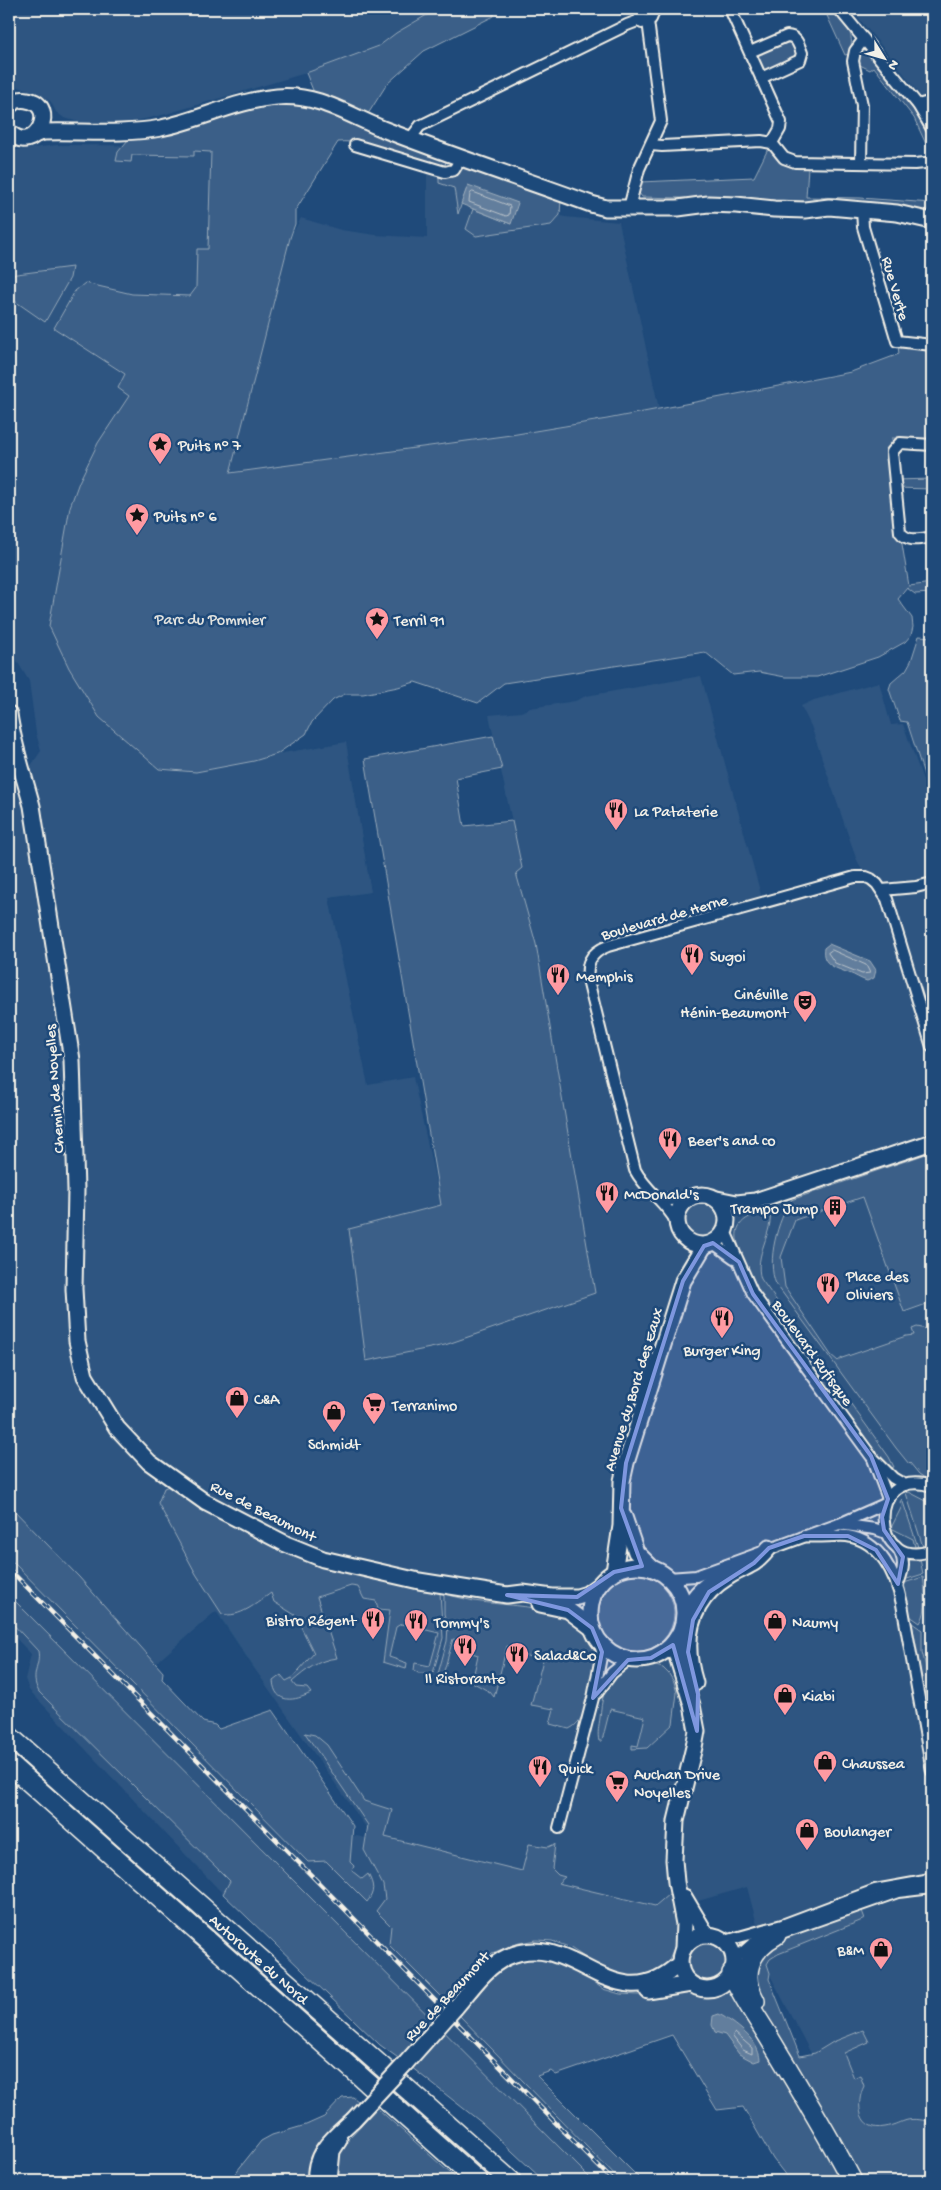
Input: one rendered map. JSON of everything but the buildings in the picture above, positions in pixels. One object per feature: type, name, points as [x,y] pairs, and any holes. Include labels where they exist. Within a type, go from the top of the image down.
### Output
[{"type":"highway","name":"Autoroute du Nord","points":[[9,1736],[511,2181]]},
{"type":"highway","name":"Autoroute du Nord","points":[[9,1764],[478,2181]]},
{"type":"highway","points":[[769,2036],[768,2021],[752,1995],[748,1978],[753,1956],[763,1942],[776,1936]]},
{"type":"highway","points":[[733,1966],[754,2014],[769,2036],[852,2181]]},
{"type":"street","points":[[629,208],[638,170],[660,126],[661,117],[644,21],[640,15],[645,9]]},
{"type":"street","points":[[410,139],[420,126],[626,24],[644,21],[652,17],[655,9],[659,9]]},
{"type":"street","points":[[730,9],[782,124],[772,143]]},
{"type":"street","points":[[839,9],[918,105],[932,129]]},
{"type":"street","points":[[750,52],[792,36],[796,40],[802,54],[800,60],[761,78]]},
{"type":"street","points":[[861,162],[862,105],[853,61],[855,52],[864,39]]},
{"type":"street","points":[[11,136],[27,138],[36,134],[136,131],[162,127],[242,103],[278,96],[317,100],[410,139],[590,204],[606,208],[678,208],[708,213],[736,213],[766,209],[805,210],[828,215],[862,213],[895,221],[932,221]]},
{"type":"street","points":[[12,100],[34,102],[41,110],[43,116],[41,129],[36,134]]},
{"type":"street","points":[[918,105],[932,101]]},
{"type":"street","points":[[43,116],[69,132]]},
{"type":"street","points":[[651,144],[662,146],[761,141],[772,143],[781,155],[791,161],[925,163]]},
{"type":"street","points":[[355,144],[445,172],[454,170],[461,158]]},
{"type":"street","name":"Rue Verte","points":[[862,213],[897,341],[932,345]]},
{"type":"street","points":[[932,445],[900,443],[892,452],[900,532],[908,539],[932,537]]},
{"type":"street","name":"Chemin de Noyelles","points":[[9,714],[12,741],[22,767],[32,806],[72,1060],[77,1195],[74,1289],[77,1341],[85,1376],[117,1428]]},
{"type":"street","name":"Boulevard de Herne","points":[[680,1230],[672,1214],[640,1180],[632,1159],[589,984],[587,968],[591,957],[594,952],[608,946],[855,877],[871,879],[882,890]]},
{"type":"street","points":[[932,884],[882,890],[895,920],[932,1047]]},
{"type":"street","points":[[656,1197],[670,1200],[688,1199],[702,1195],[737,1203],[755,1201],[932,1142]]},
{"type":"street","points":[[688,1199],[679,1210],[680,1230],[695,1244],[708,1245],[741,1210],[755,1201]]},
{"type":"street","points":[[717,1199],[726,1210],[726,1227]]},
{"type":"street","name":"Boulevard Rufisque","points":[[726,1227],[753,1294],[872,1456],[893,1478],[905,1485]]},
{"type":"street","name":"Avenue du Bord des Eaux","points":[[614,1572],[622,1481],[626,1463],[683,1281],[685,1257],[680,1230]]},
{"type":"street","name":"Avenue du Bord des Eaux","points":[[683,1281],[708,1245]]},
{"type":"street","name":"Boulevard Rufisque","points":[[708,1245],[726,1251],[739,1262]]},
{"type":"street","name":"Rue de Beaumont","points":[[117,1428],[133,1448],[165,1474],[205,1502],[286,1544],[323,1559],[356,1568],[419,1581],[507,1595],[521,1601],[568,1610],[592,1628]]},
{"type":"street","name":"Boulevard Rufisque","points":[[872,1456],[887,1501]]},
{"type":"street","points":[[898,1584],[904,1564],[901,1553],[886,1533],[882,1517],[887,1501],[896,1490],[905,1485],[917,1483],[932,1486]]},
{"type":"street","points":[[668,1578],[696,1576],[838,1524],[887,1501]]},
{"type":"street","name":"Avenue du Bord des Eaux","points":[[621,1508],[636,1552],[653,1569]]},
{"type":"street","points":[[838,1524],[875,1529],[886,1533]]},
{"type":"street","points":[[804,1536],[848,1536],[859,1540],[882,1556],[898,1584],[930,1748],[932,1771]]},
{"type":"street","points":[[896,1545],[903,1550],[915,1553],[932,1550]]},
{"type":"street","points":[[769,1548],[754,1563],[728,1577],[709,1592],[700,1603],[692,1620],[688,1652],[698,1694],[700,1712],[694,1747],[676,1821],[674,1860],[684,1924],[681,1955],[683,1975],[691,1984],[710,1989],[723,1984],[733,1966],[752,1944],[764,1938],[776,1936],[898,1892],[932,1888]]},
{"type":"street","points":[[684,1610],[679,1592],[668,1578],[653,1569],[640,1566],[626,1567],[614,1572],[598,1586],[590,1606],[592,1628],[600,1642],[612,1654],[628,1660],[651,1658],[665,1651],[676,1639],[682,1625],[684,1610],[690,1598],[700,1586],[740,1559]]},
{"type":"street","name":"Rue de Beaumont","points":[[507,1595],[523,1593],[552,1598],[577,1597],[586,1594],[598,1586]]},
{"type":"street","points":[[676,1639],[677,1656],[692,1704],[696,1731]]},
{"type":"street","points":[[559,1828],[590,1713],[602,1652],[600,1642]]},
{"type":"street","points":[[651,1658],[669,1667],[684,1681]]},
{"type":"street","points":[[593,1698],[612,1673],[628,1660]]},
{"type":"street","points":[[725,1941],[782,1925],[861,1895],[925,1880],[932,1876]]},
{"type":"street","points":[[676,1882],[706,1934]]},
{"type":"street","points":[[681,1955],[693,1938],[706,1934],[716,1936],[730,1946],[733,1966]]},
{"type":"street","name":"Rue de Beaumont","points":[[316,2181],[315,2168],[323,2149],[405,2064],[492,1967],[506,1958],[521,1952],[537,1950],[551,1952],[569,1959],[607,1986],[626,1991],[646,1991],[691,1984]]},
{"type":"street","name":"Rue de Beaumont","points":[[586,1970],[603,1978],[635,1984],[659,1979],[681,1955]]},
{"type":"street","name":"Rue de Beaumont","points":[[329,2181],[332,2151],[353,2120]]},
{"type":"highlighted area","points":[[713,1243],[739,1262],[753,1294],[871,1456],[888,1499],[882,1517],[884,1530],[903,1557],[901,1576],[898,1584],[876,1550],[848,1536],[804,1536],[769,1548],[754,1563],[709,1592],[693,1620],[688,1652],[698,1694],[697,1731],[673,1645],[651,1658],[628,1660],[593,1698],[602,1652],[592,1628],[568,1610],[507,1595],[577,1597],[614,1572],[642,1566],[621,1508],[626,1463],[683,1281],[704,1246]]},
{"type":"shaded area","points":[[9,9],[437,9],[396,33],[379,46],[306,73],[166,114],[132,122],[86,124],[64,118],[56,112],[51,102],[38,93],[15,86],[9,91]]},
{"type":"shaded area","points":[[851,9],[932,9],[932,111],[894,61]]},
{"type":"shaded area","points":[[57,145],[225,146],[222,254],[190,296],[132,294],[85,283],[55,327],[125,374],[129,396],[79,482],[70,507],[55,591],[159,769],[197,772],[254,761],[277,754],[346,742],[371,892],[329,898],[368,1085],[413,1077],[441,1205],[349,1230],[367,1361],[595,1293],[536,944],[516,872],[522,868],[489,715],[521,712],[530,708],[575,701],[586,696],[701,676],[763,902],[865,876],[856,858],[811,726],[801,706],[814,700],[879,682],[891,725],[903,724],[932,805],[932,2152],[851,2130],[771,1977],[747,1887],[660,1912],[541,1877],[375,1840],[216,1611],[156,1663],[163,1672],[162,1679],[203,1722],[215,1725],[330,1848],[349,1862],[352,1835],[366,1838],[364,1850],[383,1885],[385,1899],[460,1992],[399,2058],[380,2045],[223,1894],[29,1690],[25,1679],[31,1654],[9,1631],[9,772],[30,767],[41,751],[36,733],[29,681],[9,648],[9,297],[45,322],[70,278],[72,267],[9,275],[9,151]]},
{"type":"shaded area","points":[[427,171],[565,217],[619,222],[659,409],[511,435],[230,473],[290,238],[301,218],[341,230],[376,235],[427,238]]},
{"type":"shaded area","points":[[467,2006],[642,2181],[581,2181],[438,2040]]},
{"type":"green space","name":"Parc du Pommier","points":[[437,9],[494,9],[494,16],[424,51],[387,84],[361,125],[447,157],[444,169],[377,147],[350,142],[338,142],[295,211],[295,224],[230,473],[511,435],[607,419],[851,372],[899,354],[898,346],[932,348],[932,439],[892,438],[894,480],[932,479],[932,489],[895,488],[909,586],[932,583],[932,593],[915,594],[907,588],[898,599],[912,618],[913,627],[911,635],[905,642],[878,657],[817,677],[785,677],[759,672],[733,675],[705,652],[504,683],[478,703],[415,682],[363,694],[345,694],[333,700],[312,722],[306,734],[277,754],[254,761],[196,772],[159,769],[99,717],[69,668],[49,626],[70,507],[79,482],[98,443],[129,396],[118,388],[125,374],[54,328],[75,291],[85,283],[132,294],[190,296],[196,288],[197,249],[208,249],[211,152],[194,151],[194,156],[132,155],[131,162],[116,161],[118,152],[128,140],[226,108],[317,100],[306,73],[379,46],[396,33]]},
{"type":"green space","points":[[824,9],[833,9],[848,29],[851,40],[850,54],[845,55]]},
{"type":"green space","points":[[791,39],[799,56],[763,74],[754,54]]},
{"type":"green space","points":[[863,50],[868,52],[914,110],[932,143],[932,157],[914,118],[874,67],[870,70],[858,64],[857,60]]},
{"type":"green space","points":[[770,150],[781,163],[808,168],[806,197],[860,198],[932,203],[932,212],[860,203],[642,197],[639,193],[640,182],[754,177],[767,151]]},
{"type":"green space","points":[[464,164],[561,199],[560,215],[551,225],[476,236],[466,229],[473,209],[511,224],[468,185],[458,214],[454,188],[439,183],[439,175],[452,177],[461,170]]},
{"type":"green space","points":[[72,267],[70,278],[45,322],[9,297],[9,275]]},
{"type":"green space","points":[[919,636],[932,637],[932,799],[907,722],[900,721],[889,689],[891,683],[906,670]]},
{"type":"green space","points":[[493,736],[502,769],[456,778],[464,826],[512,821],[522,868],[516,873],[536,944],[595,1293],[445,1345],[366,1361],[349,1229],[441,1205],[365,759]]},
{"type":"green space","points":[[932,1152],[932,1302],[904,1312],[863,1197],[795,1220],[781,1257],[785,1287],[831,1355],[838,1361],[906,1336],[914,1335],[912,1329],[917,1327],[927,1329],[932,1345],[932,1474],[925,1478],[909,1464],[896,1448],[776,1284],[772,1264],[778,1229],[791,1200]]},
{"type":"green space","points":[[702,1202],[715,1208],[721,1221],[715,1234],[702,1240],[689,1234],[683,1221],[689,1208]]},
{"type":"green space","points":[[770,1209],[769,1227],[761,1253],[759,1270],[761,1279],[889,1457],[894,1467],[889,1469],[876,1457],[758,1294],[736,1249],[739,1247],[737,1231],[740,1225],[749,1217]]},
{"type":"green space","points":[[169,1486],[209,1512],[317,1563],[440,1593],[443,1638],[433,1673],[418,1673],[414,1670],[415,1663],[430,1666],[439,1633],[401,1624],[396,1627],[389,1657],[407,1663],[406,1669],[383,1662],[390,1610],[378,1609],[376,1601],[364,1599],[358,1587],[351,1586],[317,1597],[337,1658],[318,1663],[292,1682],[296,1687],[307,1688],[311,1693],[292,1699],[282,1697],[275,1689],[273,1681],[281,1675],[286,1681],[292,1678],[314,1653],[295,1615],[274,1602],[271,1593],[242,1612],[228,1615],[222,1614],[196,1574],[158,1503],[164,1488]]},
{"type":"green space","points":[[909,1492],[932,1504],[932,1534],[927,1546],[923,1547],[906,1493]]},
{"type":"green space","points":[[902,1499],[918,1547],[915,1547],[913,1539],[891,1528],[902,1506],[900,1502]]},
{"type":"green space","points":[[9,1505],[79,1577],[163,1672],[162,1679],[203,1722],[215,1725],[219,1729],[273,1710],[353,1826],[350,1862],[354,1866],[352,1871],[362,1879],[368,1874],[370,1878],[372,1892],[367,1902],[326,1861],[308,1862],[9,1558]]},
{"type":"green space","points":[[910,1558],[920,1559],[923,1574],[904,1580]]},
{"type":"green space","points":[[635,1574],[650,1577],[663,1585],[671,1598],[674,1613],[671,1628],[663,1641],[650,1649],[635,1652],[620,1649],[607,1641],[599,1628],[596,1613],[599,1598],[607,1585],[620,1577]]},
{"type":"green space","points":[[923,1577],[925,1607],[920,1623],[910,1616],[904,1583]]},
{"type":"green space","points":[[444,1594],[474,1601],[549,1611],[575,1620],[585,1628],[593,1641],[596,1654],[585,1709],[579,1721],[569,1729],[550,1724],[554,1709],[531,1705],[543,1660],[523,1655],[524,1650],[507,1646],[494,1697],[490,1692],[472,1682],[478,1655],[469,1652],[470,1643],[453,1639],[443,1675],[438,1674],[447,1641],[448,1626],[444,1614]]},
{"type":"green space","points":[[9,1595],[593,2181],[544,2181],[482,2123],[380,2045],[223,1894],[230,1881],[39,1692],[35,1680],[38,1651],[9,1620]]},
{"type":"green space","points":[[912,1623],[922,1630],[922,1652],[932,1689],[932,1740]]},
{"type":"green space","points":[[648,1664],[663,1668],[674,1682],[677,1693],[673,1724],[647,1748],[632,1749],[632,1745],[638,1746],[645,1717],[610,1709],[602,1741],[599,1741],[598,1730],[601,1706],[611,1679],[625,1669]]},
{"type":"green space","points":[[305,1733],[315,1735],[327,1745],[364,1801],[392,1810],[385,1837],[522,1871],[529,1844],[548,1847],[555,1844],[552,1869],[558,1875],[565,1877],[558,1883],[655,1906],[669,1894],[673,1893],[679,1935],[666,1967],[658,1973],[627,1979],[610,1974],[569,1947],[552,1941],[536,1940],[519,1943],[492,1953],[461,1983],[476,1997],[496,1973],[512,1962],[531,1957],[565,1962],[603,1989],[620,1994],[638,1995],[679,1988],[702,1997],[720,1994],[733,1986],[846,2181],[790,2181],[773,2159],[743,2107],[717,2110],[672,2035],[556,2075],[551,2071],[537,2076],[642,2181],[620,2181],[389,1945],[391,1926],[376,1911],[385,1899],[383,1885],[364,1850],[368,1825]]},
{"type":"green space","points":[[861,1908],[865,1919],[778,1954],[770,1959],[767,1964],[770,1973],[769,1979],[800,2056],[815,2053],[833,2042],[863,2030],[869,2042],[844,2053],[854,2078],[860,2075],[864,2086],[860,2101],[861,2115],[869,2125],[876,2127],[891,2126],[913,2119],[927,2121],[925,2125],[932,2129],[932,2181],[856,2181],[791,2055],[754,1994],[751,1970],[773,1941]]},
{"type":"green space","points":[[707,1940],[719,1944],[725,1950],[729,1962],[725,1974],[719,1980],[707,1984],[695,1980],[689,1974],[685,1962],[689,1950],[695,1944]]},
{"type":"green space","points":[[353,2097],[359,2102],[310,2181],[233,2181],[233,2176],[261,2141],[272,2135],[306,2125],[324,2117],[342,2098]]},
{"type":"green space","points":[[377,2108],[459,2181],[335,2181],[336,2152]]},
{"type":"water","points":[[468,185],[518,203],[511,224],[461,204]]},
{"type":"water","points":[[829,944],[870,961],[876,970],[874,978],[867,981],[830,965],[824,954],[824,948]]},
{"type":"water","points":[[719,2014],[739,2027],[751,2039],[759,2053],[760,2060],[754,2062],[739,2054],[725,2035],[715,2032],[712,2025],[713,2016]]},
{"type":"railway","points":[[9,1569],[613,2181]]},
{"type":"place","name":"Puits n° 7","points":[[160,465]]},
{"type":"place","name":"Puits n° 6","points":[[137,536]]},
{"type":"place","name":"Terril 91","points":[[377,640]]},
{"type":"place","name":"La Pataterie","points":[[616,831]]},
{"type":"place","name":"Sugoi","points":[[692,976]]},
{"type":"place","name":"Memphis","points":[[558,996]]},
{"type":"place","name":"Cinéville Hénin-Beaumont","points":[[805,1023]]},
{"type":"place","name":"Beer's and co","points":[[670,1160]]},
{"type":"place","name":"McDonald's","points":[[607,1214]]},
{"type":"place","name":"Trampo Jump","points":[[835,1228]]},
{"type":"place","name":"Place des Oliviers","points":[[828,1305]]},
{"type":"place","name":"Burger King","points":[[722,1339]]},
{"type":"place","name":"C&A","points":[[237,1419]]},
{"type":"place","name":"Terranimo","points":[[374,1425]]},
{"type":"place","name":"Schmidt","points":[[334,1433]]},
{"type":"place","name":"Bistro Régent","points":[[373,1640]]},
{"type":"place","name":"Tommy's","points":[[416,1642]]},
{"type":"place","name":"Naumy","points":[[775,1642]]},
{"type":"place","name":"Il Ristorante","points":[[465,1667]]},
{"type":"place","name":"Salad&Co","points":[[517,1675]]},
{"type":"place","name":"Kiabi","points":[[785,1716]]},
{"type":"place","name":"Chaussea","points":[[825,1783]]},
{"type":"place","name":"Quick","points":[[540,1788]]},
{"type":"place","name":"Auchan Drive Noyelles","points":[[617,1803]]},
{"type":"place","name":"Boulanger","points":[[807,1851]]},
{"type":"place","name":"B&M","points":[[881,1970]]}]
